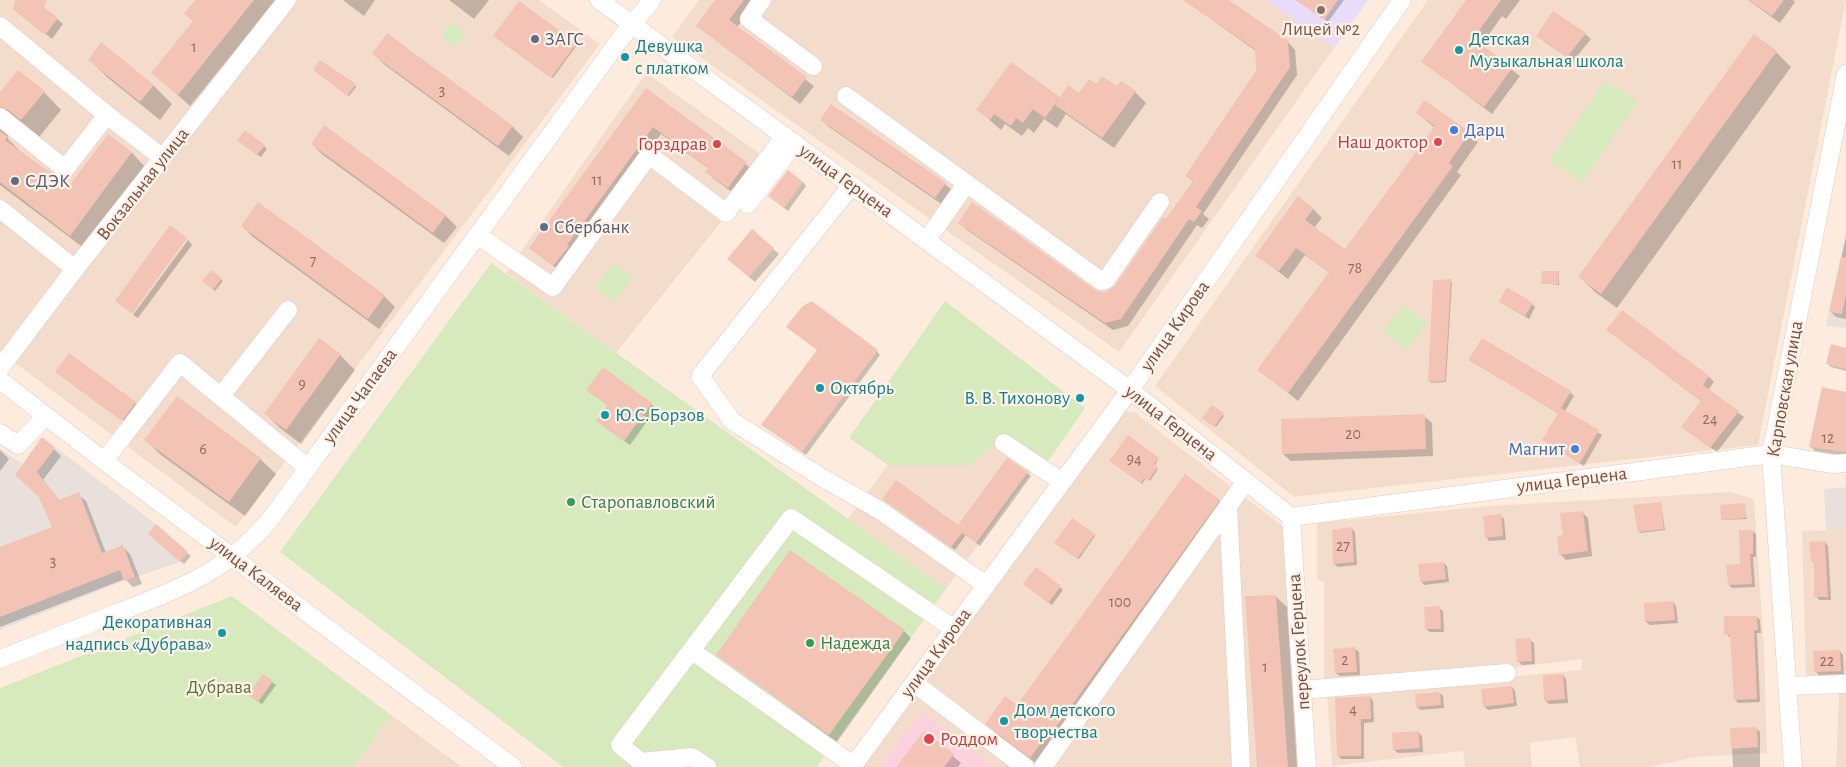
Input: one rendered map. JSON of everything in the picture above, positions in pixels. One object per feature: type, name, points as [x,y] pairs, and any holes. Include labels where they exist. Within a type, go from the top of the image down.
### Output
[{"type":"street","name":"Вокзальная улица","points":[[0,368],[75,268],[164,158],[286,0]]},
{"type":"street","name":"улица Герцена","points":[[598,0],[1130,390],[1291,516],[1771,454],[1833,464],[1846,463]]},
{"type":"street","name":"улица Чапаева","points":[[0,659],[184,586],[233,557],[262,530],[632,24],[652,0]]},
{"type":"street","points":[[762,0],[749,19],[813,66]]},
{"type":"street","name":"улица Кирова","points":[[852,766],[1130,390],[1402,0]]},
{"type":"street","points":[[0,26],[106,115],[164,158]]},
{"type":"street","name":"Карповская улица","points":[[1793,767],[1771,454],[1846,74]]},
{"type":"street","points":[[846,96],[966,184],[1104,281],[1160,202]]},
{"type":"street","points":[[0,117],[64,169],[106,115]]},
{"type":"street","points":[[748,204],[790,140]]},
{"type":"street","points":[[477,235],[553,287],[649,154],[726,213],[790,140]]},
{"type":"street","points":[[926,240],[966,184]]},
{"type":"street","points":[[852,185],[700,376],[732,421],[820,476],[881,511],[986,585]]},
{"type":"street","points":[[0,209],[75,268]]},
{"type":"street","points":[[220,396],[288,310]]},
{"type":"street","points":[[104,461],[180,363],[308,468]]},
{"type":"street","name":"улица Каляева","points":[[0,380],[104,461],[514,767]]},
{"type":"street","points":[[0,433],[18,445],[46,416]]},
{"type":"street","points":[[1004,443],[1062,482]]},
{"type":"street","points":[[1043,767],[1246,481]]},
{"type":"street","points":[[1228,506],[1241,767]]},
{"type":"street","name":"переулок Герцена","points":[[1291,516],[1307,767]]},
{"type":"street","points":[[707,767],[692,757],[639,765],[620,745],[791,518],[954,630]]},
{"type":"street","points":[[692,651],[852,766]]},
{"type":"street","points":[[1302,690],[1507,673]]},
{"type":"street","points":[[914,683],[1025,767]]},
{"type":"street","points":[[1787,686],[1846,684]]},
{"type":"shaded area","points":[[0,0],[539,0],[600,44],[236,527],[0,352]]},
{"type":"shaded area","points":[[699,0],[1368,0],[1119,352],[672,37]]},
{"type":"shaded area","points":[[1266,0],[1368,0],[1334,48]]},
{"type":"shaded area","points":[[1428,0],[1846,0],[1758,445],[1294,497],[1155,386]]},
{"type":"shaded area","points":[[646,73],[770,161],[616,353],[506,273]]},
{"type":"shaded area","points":[[1846,231],[1846,328],[1826,326]]},
{"type":"shaded area","points":[[1119,412],[1134,412],[1285,528],[1301,767],[857,767]]},
{"type":"shaded area","points":[[1003,436],[1038,462],[946,589],[848,519],[888,465],[971,465]]},
{"type":"shaded area","points":[[42,437],[156,524],[188,552],[180,562],[124,581],[0,630],[0,449],[23,464]]},
{"type":"shaded area","points":[[1846,487],[1846,530],[1826,530],[1824,489]]},
{"type":"shaded area","points":[[1731,492],[1754,499],[1764,649],[1767,753],[1696,757],[1649,767],[1580,767],[1575,737],[1530,743],[1532,767],[1465,767],[1463,751],[1332,766],[1327,693],[1582,670],[1582,659],[1511,668],[1324,681],[1324,582],[1317,579],[1317,523],[1490,506]]},
{"type":"shaded area","points":[[1846,530],[1846,679],[1806,679],[1802,531]]},
{"type":"shaded area","points":[[1839,693],[1846,693],[1846,767],[1836,767]]},
{"type":"shaded area","name":"Роддом","points":[[922,712],[993,767],[880,767]]},
{"type":"shaded area","points":[[391,715],[462,767],[354,767]]},
{"type":"green space","points":[[451,22],[466,33],[455,47],[441,36]]},
{"type":"green space","points":[[1605,81],[1638,101],[1582,182],[1549,161]]},
{"type":"green space","name":"Старопавловский","points":[[491,263],[946,589],[817,767],[563,767],[280,552]]},
{"type":"green space","points":[[614,263],[633,277],[614,302],[595,288]]},
{"type":"green space","points":[[945,301],[1085,408],[1044,467],[1004,436],[971,465],[888,465],[849,438]]},
{"type":"green space","points":[[1403,304],[1427,323],[1407,350],[1383,332]]},
{"type":"green space","name":"Дубрава","points":[[232,596],[391,715],[354,767],[0,767],[0,688]]},
{"type":"building","points":[[15,0],[47,0],[44,7],[58,18],[46,34],[41,32],[13,9]]},
{"type":"building","points":[[195,0],[254,0],[178,95],[151,73],[193,21],[184,14]]},
{"type":"building","points":[[715,0],[744,0],[729,20],[807,77],[792,97],[696,26]]},
{"type":"building","points":[[1183,0],[1229,0],[1288,41],[1290,67],[1196,207],[1202,211],[1194,222],[1189,219],[1121,319],[1105,323],[958,223],[972,202],[1095,290],[1104,293],[1115,286],[1163,217],[1166,219],[1193,181],[1185,176],[1256,71],[1255,49]]},
{"type":"building","name":"Лицей №2","points":[[1296,0],[1338,0],[1324,20]]},
{"type":"building","name":"Детская Музыкальная школа","points":[[1466,0],[1501,0],[1473,39],[1513,67],[1484,107],[1421,62]]},
{"type":"building","points":[[1749,0],[1784,0],[1772,16]]},
{"type":"building","name":"ЗАГС","points":[[519,1],[577,43],[551,78],[493,36]]},
{"type":"building","points":[[1553,11],[1586,33],[1567,57],[1536,36]]},
{"type":"building","points":[[387,33],[513,126],[498,146],[372,54]]},
{"type":"building","points":[[1754,34],[1777,51],[1601,294],[1578,277]]},
{"type":"building","points":[[101,42],[154,85],[140,102],[88,60]]},
{"type":"building","points":[[320,60],[356,84],[347,96],[313,70]]},
{"type":"building","points":[[1011,62],[1060,97],[1045,118],[1033,109],[1023,123],[1016,118],[1011,126],[994,114],[990,120],[976,110]]},
{"type":"building","points":[[18,70],[45,91],[21,120],[7,109],[0,107],[0,92]]},
{"type":"building","points":[[1102,76],[1117,86],[1121,81],[1136,91],[1102,138],[1055,105],[1068,85],[1079,93],[1089,79],[1096,84]]},
{"type":"building","points":[[646,88],[747,162],[728,188],[705,172],[708,168],[653,127],[553,266],[529,248]]},
{"type":"building","points":[[1424,100],[1470,132],[1449,163],[1453,166],[1288,393],[1257,370],[1329,272],[1296,248],[1279,271],[1255,256],[1298,196],[1314,208],[1305,220],[1345,249],[1435,126],[1416,113]]},
{"type":"building","points":[[831,104],[946,183],[935,198],[820,120]]},
{"type":"building","points":[[324,125],[446,215],[433,233],[311,144]]},
{"type":"building","points":[[245,130],[265,145],[257,155],[237,140]]},
{"type":"building","points":[[0,131],[8,137],[5,140],[69,186],[108,134],[132,152],[70,236],[0,182]]},
{"type":"building","points":[[788,170],[803,182],[784,208],[768,196]]},
{"type":"building","points":[[258,202],[385,295],[368,319],[241,226]]},
{"type":"building","points":[[170,225],[187,238],[132,314],[115,301]]},
{"type":"building","points":[[752,229],[774,248],[749,277],[727,259]]},
{"type":"building","points":[[1841,257],[1846,258],[1846,294],[1842,314],[1829,312]]},
{"type":"building","points":[[211,270],[222,278],[213,290],[202,281]]},
{"type":"building","points":[[1542,271],[1559,271],[1558,284],[1541,284]]},
{"type":"building","points":[[1451,279],[1445,381],[1428,382],[1433,280]]},
{"type":"building","points":[[1507,287],[1533,303],[1525,316],[1499,302]]},
{"type":"building","name":"Октябрь","points":[[813,302],[878,350],[802,452],[761,425],[817,350],[786,327],[802,307]]},
{"type":"building","points":[[1622,310],[1709,376],[1703,385],[1739,411],[1710,448],[1681,427],[1701,401],[1606,330]]},
{"type":"building","points":[[319,338],[341,354],[286,430],[264,414]]},
{"type":"building","points":[[1482,338],[1571,391],[1561,408],[1599,430],[1580,463],[1542,440],[1558,413],[1468,360]]},
{"type":"building","points":[[1831,344],[1846,348],[1846,369],[1826,364]]},
{"type":"building","points":[[69,353],[136,402],[122,421],[55,372]]},
{"type":"building","points":[[603,367],[652,403],[624,441],[596,421],[607,405],[586,390]]},
{"type":"building","points":[[1822,387],[1846,392],[1846,452],[1809,447]]},
{"type":"building","points":[[177,396],[261,458],[229,502],[144,440]]},
{"type":"building","points":[[1212,405],[1224,413],[1214,427],[1202,418]]},
{"type":"building","points":[[1425,414],[1426,449],[1282,454],[1281,419]]},
{"type":"building","points":[[1128,435],[1159,458],[1154,464],[1158,467],[1148,481],[1144,478],[1141,483],[1109,461]]},
{"type":"building","points":[[42,437],[55,448],[37,472],[59,500],[79,492],[102,553],[123,545],[135,577],[124,581],[120,570],[0,617],[0,547],[52,527],[38,496],[15,475]]},
{"type":"building","points":[[1007,458],[1028,472],[976,543],[962,533],[951,547],[882,499],[896,480],[958,525]]},
{"type":"building","points":[[1185,474],[1220,500],[1054,730],[1052,728],[1030,758],[985,724],[1005,696],[1017,705]]},
{"type":"building","points":[[1661,502],[1664,529],[1638,532],[1633,505]]},
{"type":"building","points":[[1745,503],[1746,518],[1721,520],[1720,505]]},
{"type":"building","points":[[1583,511],[1588,551],[1559,555],[1557,536],[1563,535],[1560,513]]},
{"type":"building","points":[[1501,514],[1503,536],[1485,538],[1483,516]]},
{"type":"building","points":[[1072,518],[1095,534],[1077,559],[1054,543]]},
{"type":"building","points":[[156,524],[188,552],[180,562],[148,534]]},
{"type":"building","points":[[1352,527],[1354,562],[1333,564],[1332,530]]},
{"type":"building","points":[[1739,530],[1753,530],[1753,554],[1750,554],[1752,584],[1728,585],[1726,565],[1740,564]]},
{"type":"building","points":[[1825,541],[1828,597],[1814,597],[1814,561],[1811,561],[1809,542]]},
{"type":"building","name":"Надежда","points":[[790,550],[905,630],[829,735],[716,655]]},
{"type":"building","points":[[1444,562],[1446,579],[1420,582],[1418,564]]},
{"type":"building","points":[[1036,567],[1061,586],[1048,603],[1023,584]]},
{"type":"building","points":[[1276,595],[1288,767],[1257,767],[1245,596]]},
{"type":"building","points":[[1673,601],[1675,620],[1645,622],[1644,603]]},
{"type":"building","points":[[1440,606],[1441,629],[1425,629],[1424,607]]},
{"type":"building","points":[[1724,616],[1757,616],[1758,630],[1754,630],[1757,699],[1734,700],[1730,635],[1724,635]]},
{"type":"building","points":[[1531,638],[1532,661],[1517,662],[1515,639]]},
{"type":"building","points":[[1355,647],[1357,672],[1335,673],[1333,649]]},
{"type":"building","points":[[1840,650],[1841,671],[1814,672],[1813,651]]},
{"type":"building","points":[[263,674],[273,681],[258,702],[248,695]]},
{"type":"building","points":[[1563,674],[1565,699],[1544,701],[1543,675]]},
{"type":"building","points":[[1512,686],[1514,703],[1483,707],[1481,689]]},
{"type":"building","points":[[1440,692],[1441,705],[1416,707],[1415,694]]},
{"type":"building","points":[[1370,696],[1371,719],[1361,719],[1361,756],[1337,756],[1335,698]]},
{"type":"building","points":[[1757,727],[1758,747],[1731,749],[1730,728]]},
{"type":"building","points":[[924,731],[954,754],[944,767],[896,767]]},
{"type":"building","points":[[1418,731],[1420,748],[1393,750],[1392,733]]},
{"type":"place","name":"Лицей №2","points":[[1321,10]]},
{"type":"place","name":"ЗАГС","points":[[535,39]]},
{"type":"place","name":"Детская Музыкальная школа","points":[[1459,50]]},
{"type":"place","name":"Девушка с платком","points":[[625,57]]},
{"type":"place","name":"Дарц","points":[[1454,130]]},
{"type":"place","name":"Наш доктор","points":[[1438,142]]},
{"type":"place","name":"Горздрав","points":[[717,144]]},
{"type":"place","name":"СДЭК","points":[[15,181]]},
{"type":"place","name":"Сбербанк","points":[[544,227]]},
{"type":"place","name":"Октябрь","points":[[820,388]]},
{"type":"place","name":"В. В. Тихонову","points":[[1080,398]]},
{"type":"place","name":"Ю.С.Борзов","points":[[605,415]]},
{"type":"place","name":"Магнит","points":[[1575,449]]},
{"type":"place","name":"Старопавловский","points":[[571,502]]},
{"type":"place","name":"Декоративная надпись «Дубрава»","points":[[222,633]]},
{"type":"place","name":"Надежда","points":[[810,643]]},
{"type":"place","name":"Дом детского творчества","points":[[1004,721]]},
{"type":"place","name":"Роддом","points":[[929,739]]}]
